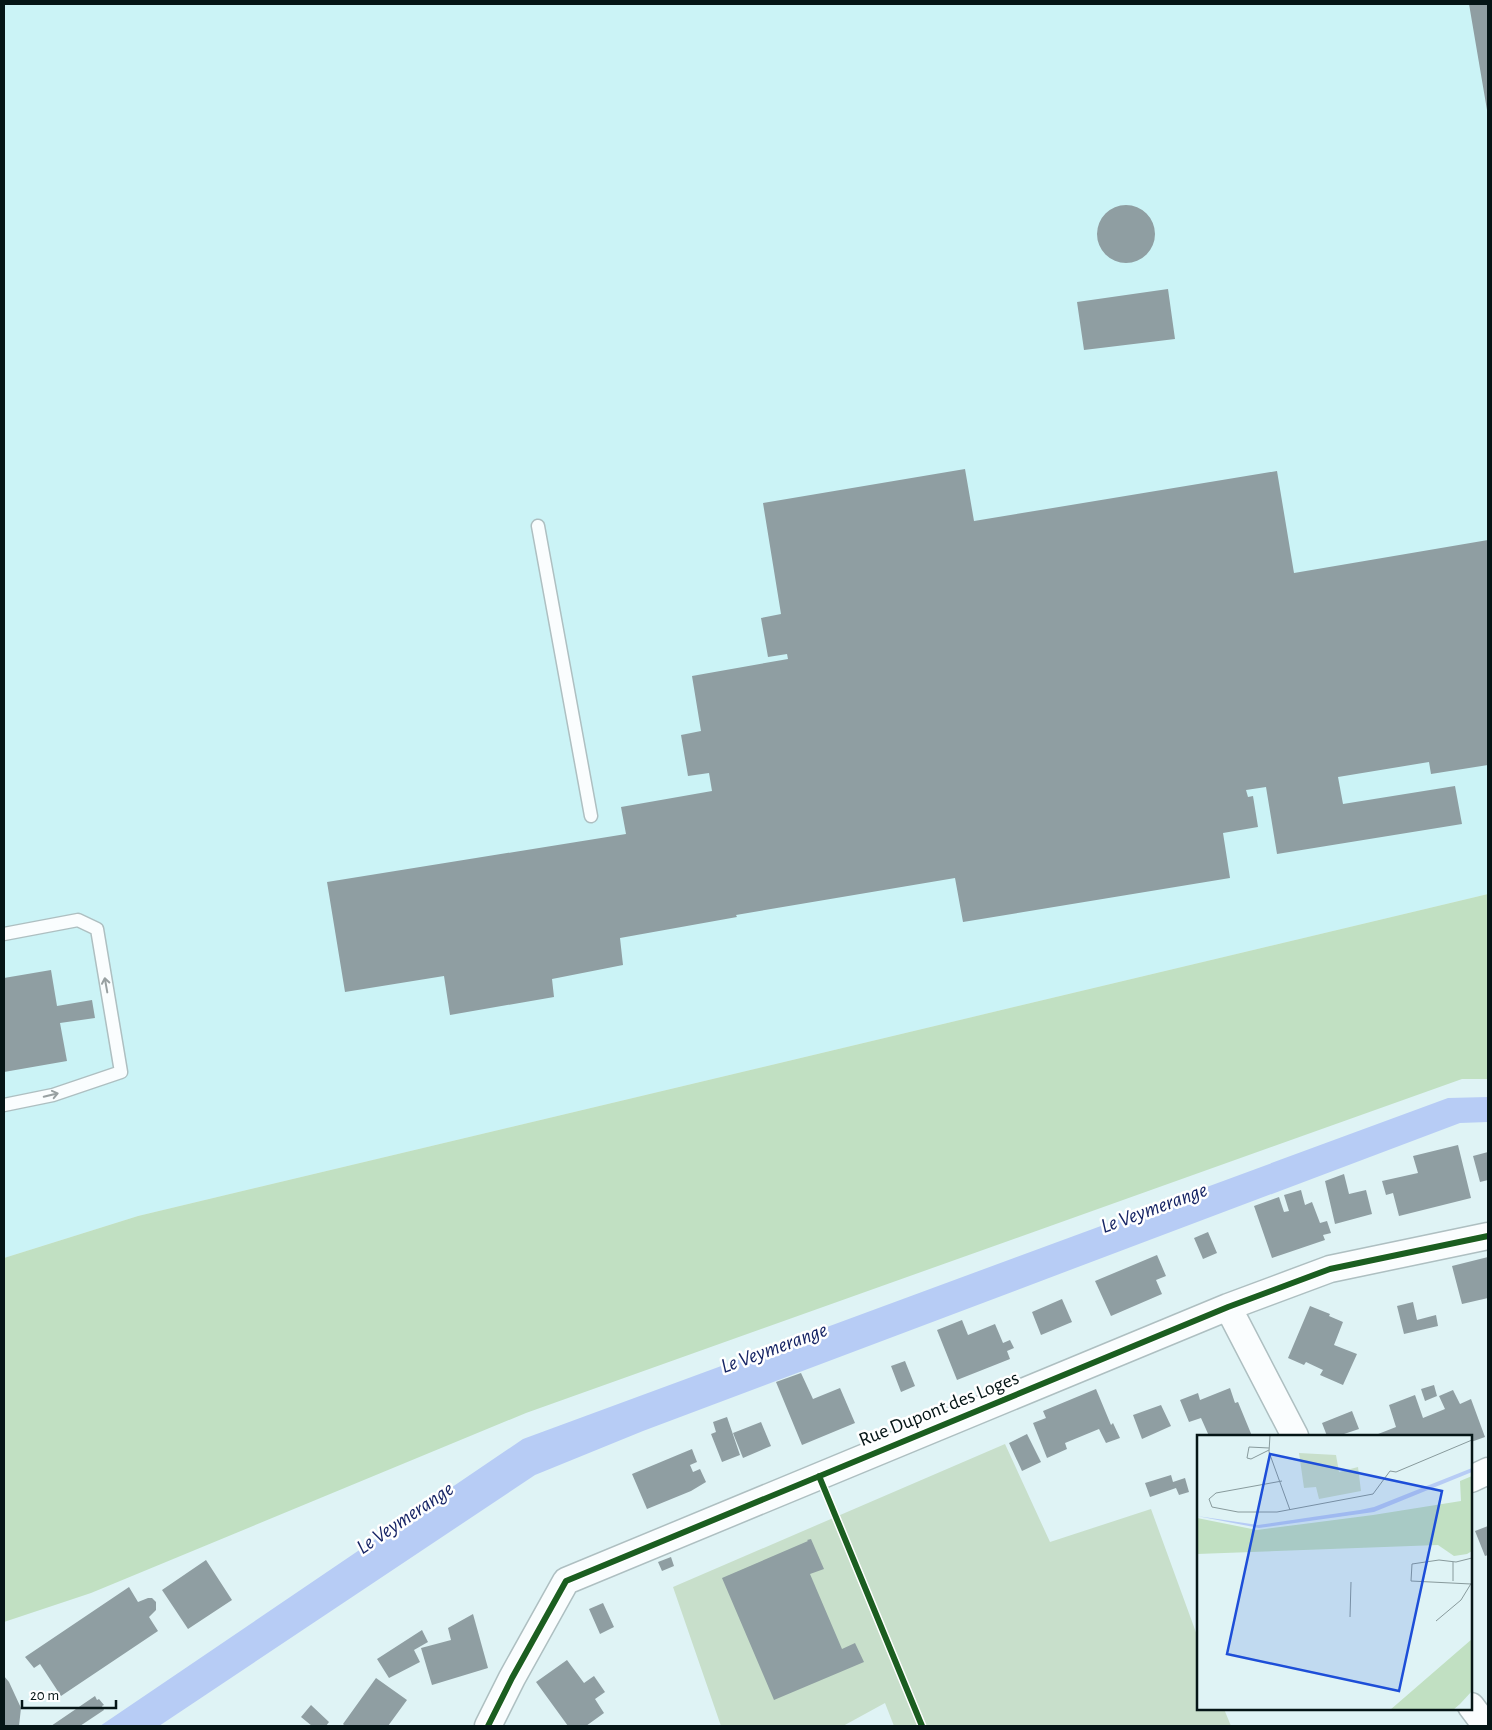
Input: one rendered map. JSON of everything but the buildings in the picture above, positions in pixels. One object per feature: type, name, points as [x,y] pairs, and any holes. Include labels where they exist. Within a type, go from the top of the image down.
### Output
[{"type":"street","name":"Rue Dupont des Loges","points":[[488,1726],[512,1678],[566,1581],[1228,1307],[1330,1269],[1488,1236]]},
{"type":"street","points":[[1228,1307],[1294,1435]]},
{"type":"street","points":[[1472,1479],[1488,1471]]},
{"type":"street","points":[[1472,1707],[1486,1726]]},
{"type":"lane","points":[[538,526],[591,816]]},
{"type":"lane","points":[[4,934],[78,920],[97,929],[121,1072],[53,1095],[4,1105]]},
{"type":"shaded area","points":[[4,4],[1488,4],[1488,894],[138,1216],[4,1258]]},
{"type":"green space","points":[[1488,894],[1488,1079],[1462,1079],[526,1413],[91,1593],[4,1622],[4,1258],[138,1216]]},
{"type":"green space","points":[[1005,1444],[1050,1542],[1151,1509],[1197,1635],[1197,1710],[1224,1710],[1231,1726],[894,1726],[885,1703],[843,1726],[721,1726],[673,1587]]},
{"type":"water","name":"Le Veymerange","points":[[1488,1097],[1488,1122],[1460,1123],[643,1431],[535,1475],[159,1726],[100,1726],[523,1439],[1448,1098]]},
{"type":"cycle path","points":[[488,1726],[512,1678],[566,1581],[1228,1307],[1330,1269],[1488,1236]]},
{"type":"cycle path","points":[[819,1476],[922,1726]]}]
